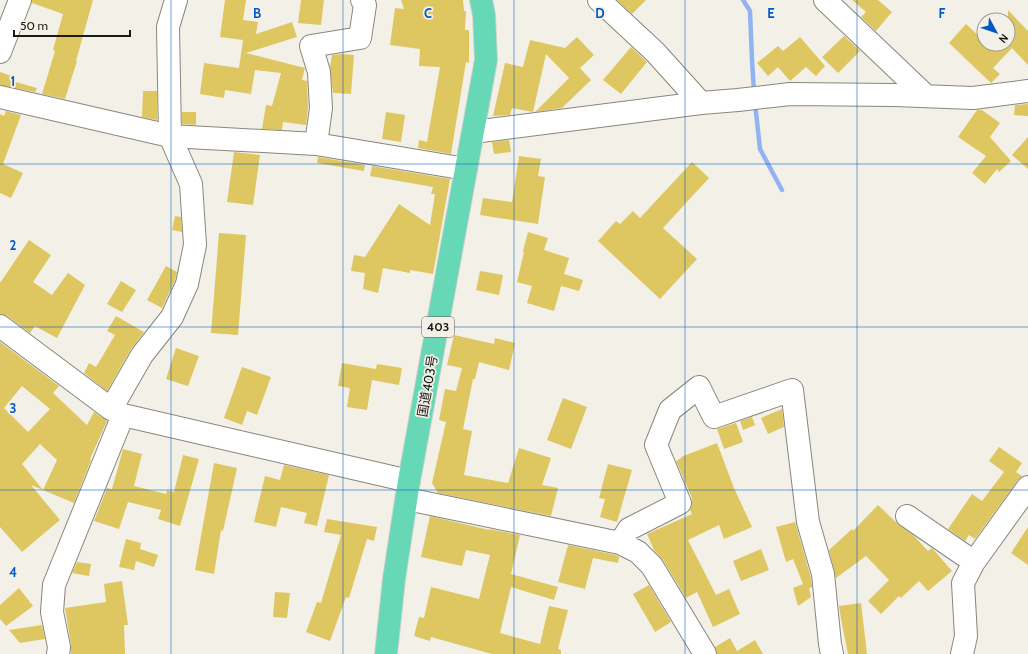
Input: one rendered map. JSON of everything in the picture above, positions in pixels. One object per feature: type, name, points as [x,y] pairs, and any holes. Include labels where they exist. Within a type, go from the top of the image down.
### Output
[{"type":"highway","name":"国道403号","points":[[386,654],[394,579],[408,490],[486,60],[484,16],[481,0]]},
{"type":"street","points":[[0,52],[20,0]]},
{"type":"street","points":[[58,654],[59,647],[52,612],[54,585],[117,412],[142,355],[172,317],[187,284],[195,245],[190,184],[170,136],[168,27],[176,0]]},
{"type":"street","points":[[316,144],[322,108],[318,72],[311,46],[360,38],[365,5],[362,0]]},
{"type":"street","points":[[599,0],[654,52],[701,103]]},
{"type":"street","points":[[825,0],[926,96]]},
{"type":"street","points":[[473,132],[701,103],[790,94],[972,98],[1028,91]]},
{"type":"street","points":[[0,97],[170,136],[316,144],[466,169]]},
{"type":"street","points":[[0,326],[117,412],[408,490],[620,543],[638,552],[652,566],[705,654]]},
{"type":"street","points":[[620,543],[629,530],[680,503],[656,445],[670,410],[699,387],[714,417],[792,390],[808,522],[823,574],[832,654]]},
{"type":"street","points":[[962,654],[966,636],[963,583],[974,562],[1028,487]]},
{"type":"street","points":[[907,516],[974,562]]},
{"type":"building","points":[[32,0],[93,0],[77,61],[65,99],[42,94],[55,51],[53,50],[63,14],[32,3]]},
{"type":"building","points":[[225,0],[246,0],[243,20],[258,22],[256,34],[292,22],[297,37],[246,53],[305,68],[302,80],[307,81],[308,107],[306,125],[283,122],[282,130],[262,129],[266,105],[272,106],[281,73],[255,70],[251,94],[225,90],[224,98],[200,94],[204,63],[239,68],[243,40],[220,37]]},
{"type":"building","points":[[301,0],[324,0],[321,25],[298,23]]},
{"type":"building","points":[[401,0],[463,0],[464,11],[466,11],[465,30],[469,30],[469,63],[466,62],[451,154],[418,148],[419,140],[427,142],[440,67],[419,66],[420,49],[390,45],[395,8],[404,9]]},
{"type":"building","points":[[617,0],[646,0],[632,14]]},
{"type":"building","points":[[852,0],[878,0],[892,12],[876,31],[861,17],[866,12]]},
{"type":"building","points":[[1016,18],[1028,31],[1028,65],[1016,52]]},
{"type":"building","points":[[966,24],[976,33],[976,52],[1008,52],[993,68],[1000,74],[991,83],[949,43]]},
{"type":"building","points":[[844,36],[860,51],[838,73],[822,57]]},
{"type":"building","points":[[577,37],[594,55],[580,68],[591,80],[562,108],[535,112],[569,78],[546,54],[533,112],[512,108],[510,115],[493,116],[505,63],[523,67],[530,40],[565,48]]},
{"type":"building","points":[[800,37],[825,66],[816,76],[806,67],[790,81],[778,67],[768,76],[757,63],[778,46],[783,51]]},
{"type":"building","points":[[631,47],[647,62],[621,94],[603,80]]},
{"type":"building","points":[[332,55],[354,55],[351,94],[333,93],[330,67]]},
{"type":"building","points":[[0,72],[14,77],[12,81],[37,88],[35,92],[0,85]]},
{"type":"building","points":[[143,91],[157,91],[157,120],[142,117]]},
{"type":"building","points":[[1028,104],[1028,116],[1014,115],[1015,105]]},
{"type":"building","points":[[977,110],[982,110],[1000,123],[990,137],[1011,161],[999,172],[997,169],[985,184],[972,173],[986,156],[958,137]]},
{"type":"building","points":[[6,111],[21,115],[3,164],[23,173],[11,198],[0,193],[0,114],[4,116]]},
{"type":"building","points":[[182,112],[196,112],[196,125],[182,124]]},
{"type":"building","points":[[386,112],[405,115],[401,142],[382,139]]},
{"type":"building","points":[[1028,137],[1028,169],[1012,155]]},
{"type":"building","points":[[509,140],[511,152],[494,154],[492,142]]},
{"type":"building","points":[[234,152],[260,155],[253,205],[227,202]]},
{"type":"building","points":[[519,156],[541,159],[538,176],[545,177],[538,224],[480,215],[483,198],[512,202]]},
{"type":"building","points":[[318,157],[365,165],[364,171],[317,163]]},
{"type":"building","points":[[692,162],[709,178],[663,228],[697,259],[660,299],[598,241],[616,221],[620,224],[633,211],[640,218]]},
{"type":"building","points":[[372,166],[450,179],[433,274],[410,270],[410,273],[383,268],[378,293],[363,289],[365,273],[351,271],[354,255],[365,257],[399,204],[430,225],[435,194],[431,194],[433,187],[370,176]]},
{"type":"building","points":[[175,216],[181,217],[182,232],[172,230]]},
{"type":"building","points":[[528,232],[548,238],[544,250],[569,258],[564,274],[583,280],[579,291],[561,286],[554,311],[527,303],[532,286],[517,282]]},
{"type":"building","points":[[219,233],[246,235],[238,335],[211,333]]},
{"type":"building","points":[[29,240],[51,255],[33,282],[52,295],[68,273],[85,285],[57,338],[35,326],[30,333],[7,316],[0,314],[0,283]]},
{"type":"building","points":[[166,266],[177,272],[175,280],[162,308],[147,300]]},
{"type":"building","points":[[480,271],[503,275],[499,295],[476,290]]},
{"type":"building","points":[[121,281],[136,290],[122,312],[107,304]]},
{"type":"building","points":[[116,316],[144,332],[131,349],[107,391],[84,373],[89,363],[96,367],[115,335],[107,331]]},
{"type":"building","points":[[454,335],[494,344],[495,338],[515,343],[509,370],[479,362],[475,379],[473,379],[463,429],[472,431],[464,475],[508,483],[519,448],[551,458],[542,485],[558,488],[551,516],[438,493],[432,483],[446,422],[439,420],[445,389],[456,391],[462,368],[447,365]]},
{"type":"building","points":[[0,342],[59,386],[53,393],[87,425],[94,412],[107,421],[90,459],[91,460],[74,503],[31,485],[60,520],[22,552],[0,527]],"holes":[[[22,386],[50,409],[28,432],[4,408]],[[40,444],[57,460],[43,490],[22,464]]]},
{"type":"building","points":[[176,348],[199,356],[188,386],[166,379]]},
{"type":"building","points":[[342,363],[376,369],[377,364],[402,368],[399,385],[372,380],[367,410],[347,407],[350,388],[338,386]]},
{"type":"building","points":[[242,367],[271,377],[257,415],[247,411],[242,425],[224,418]]},
{"type":"building","points":[[563,398],[587,407],[571,449],[547,440]]},
{"type":"building","points":[[782,409],[784,427],[768,434],[761,418]]},
{"type":"building","points":[[752,417],[755,425],[743,430],[740,421]]},
{"type":"building","points":[[736,423],[743,442],[724,449],[717,429]]},
{"type":"building","points":[[717,443],[734,488],[752,527],[724,539],[719,525],[688,540],[716,595],[729,589],[740,614],[713,627],[697,592],[686,598],[663,560],[654,550],[647,534],[692,514],[690,510],[692,498],[676,461],[681,457]]},
{"type":"building","points":[[999,447],[1022,463],[1016,472],[1022,476],[975,539],[969,535],[965,541],[948,529],[972,494],[982,501],[1004,472],[989,461]]},
{"type":"building","points":[[123,449],[142,454],[134,486],[166,494],[167,490],[174,492],[183,455],[199,459],[180,526],[158,519],[161,510],[128,502],[119,529],[94,521],[107,488],[112,489]]},
{"type":"building","points":[[214,463],[237,468],[223,531],[221,530],[214,574],[195,570]]},
{"type":"building","points":[[608,464],[632,470],[617,522],[600,517],[605,499],[599,498]]},
{"type":"building","points":[[284,465],[329,475],[317,526],[304,523],[307,513],[281,507],[276,527],[254,522],[265,476],[280,480]]},
{"type":"building","points":[[878,505],[900,526],[913,535],[928,551],[932,548],[952,571],[928,591],[919,581],[901,598],[899,596],[881,614],[868,601],[889,580],[866,556],[836,578],[829,550],[852,529],[853,531]]},
{"type":"building","points":[[430,516],[489,530],[520,535],[511,574],[558,587],[554,600],[511,587],[500,633],[540,644],[549,606],[568,610],[558,649],[561,650],[561,654],[492,654],[431,637],[430,641],[414,636],[419,617],[424,618],[431,587],[479,599],[490,555],[466,550],[462,566],[421,557]]},
{"type":"building","points":[[327,519],[377,527],[374,541],[367,539],[349,598],[346,597],[330,641],[306,632],[317,602],[321,603],[341,535],[324,532]]},
{"type":"building","points":[[795,522],[811,578],[812,587],[809,588],[811,597],[798,606],[793,588],[803,584],[793,559],[786,562],[776,527]]},
{"type":"building","points":[[1028,527],[1028,565],[1011,553]]},
{"type":"building","points":[[126,539],[141,543],[140,549],[158,555],[154,567],[136,561],[134,570],[119,567]]},
{"type":"building","points":[[568,545],[616,555],[619,557],[618,563],[593,558],[585,589],[558,582]]},
{"type":"building","points":[[761,549],[769,570],[741,581],[733,561]]},
{"type":"building","points":[[77,562],[91,564],[89,576],[72,573]]},
{"type":"building","points":[[122,581],[128,625],[124,625],[125,654],[71,654],[65,608],[106,602],[104,584]]},
{"type":"building","points":[[649,585],[671,622],[655,632],[633,594]]},
{"type":"building","points":[[19,588],[33,606],[6,626],[0,619],[0,605]]},
{"type":"building","points":[[275,592],[290,593],[287,618],[273,617]]},
{"type":"building","points":[[861,603],[867,654],[848,654],[839,606]]},
{"type":"building","points":[[42,625],[45,639],[20,643],[9,630]]},
{"type":"building","points":[[730,638],[737,651],[755,640],[763,654],[717,654],[715,647]]},
{"type":"waterway","points":[[743,0],[750,11],[754,92]]},
{"type":"waterway","points":[[755,103],[760,149],[782,190]]}]
